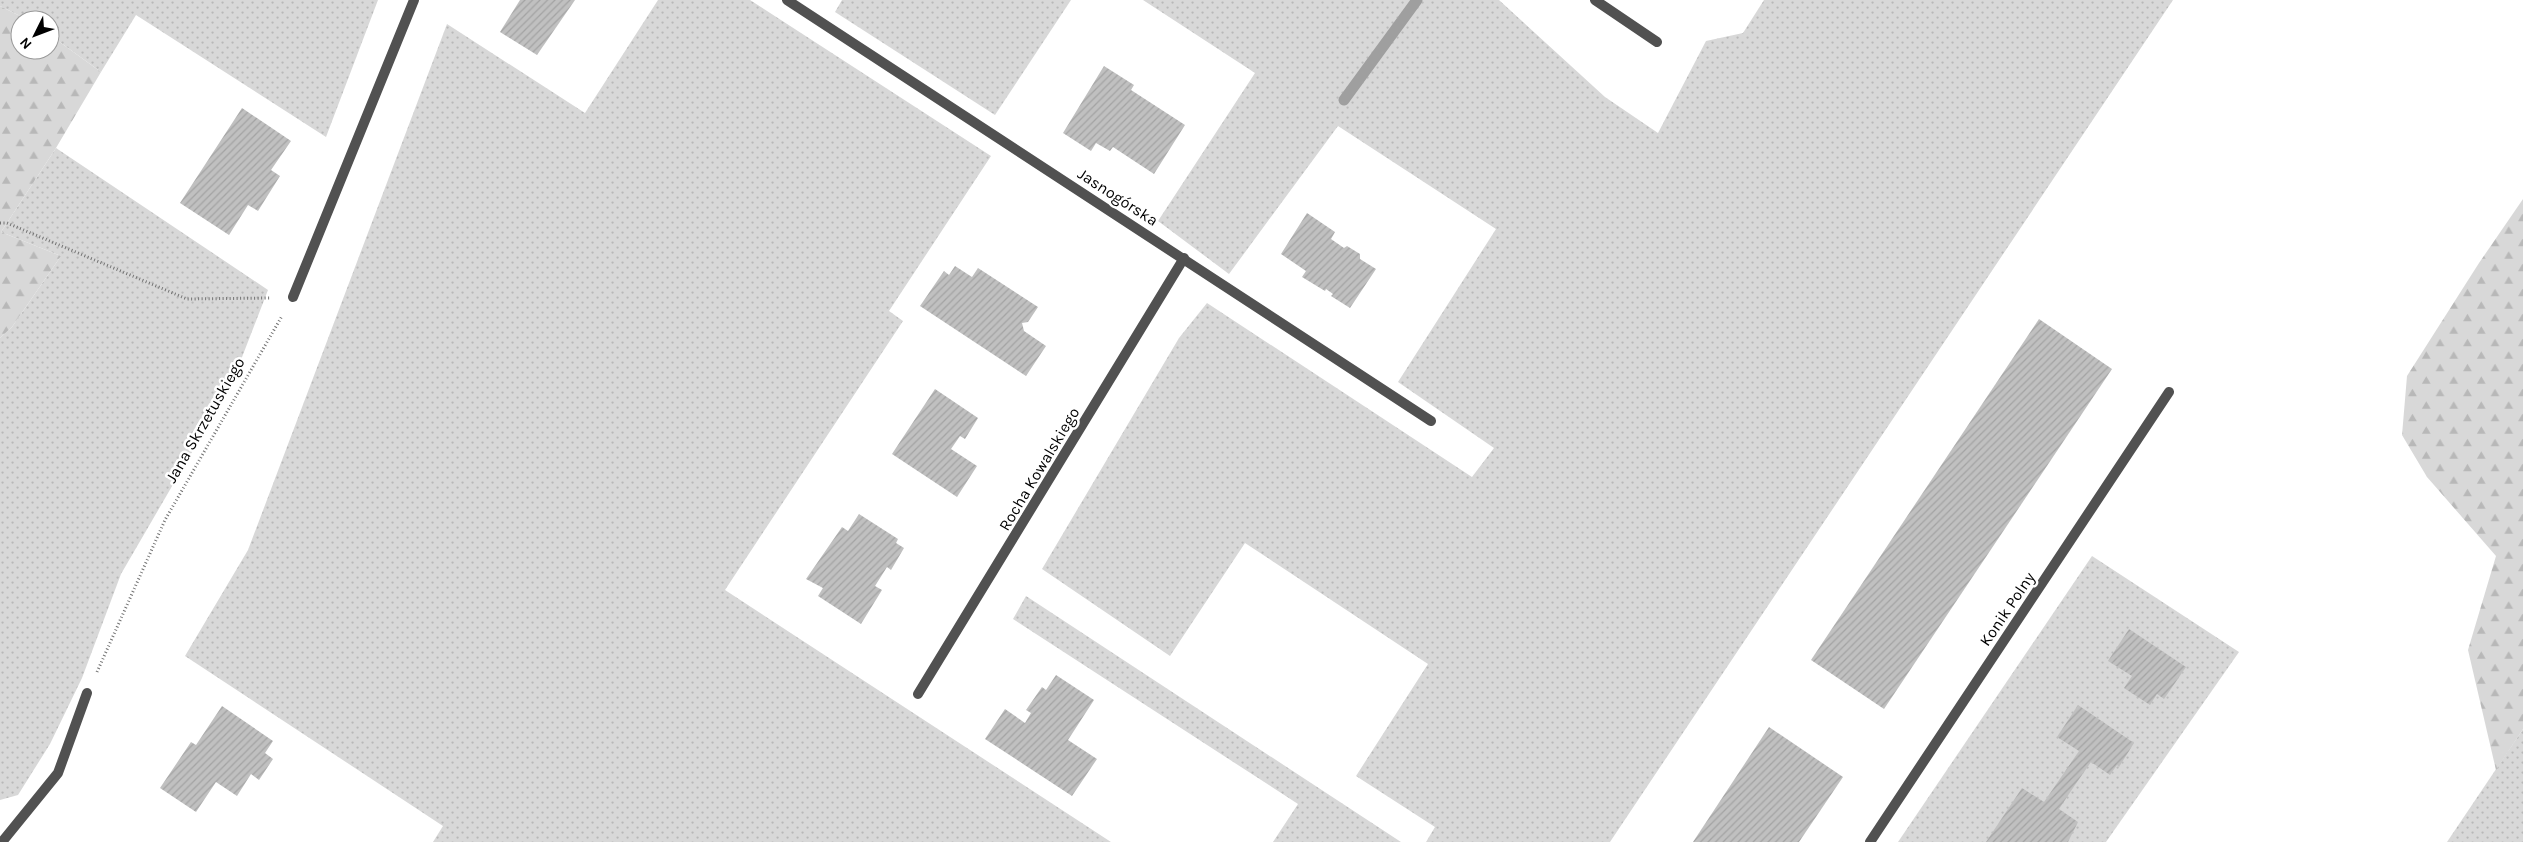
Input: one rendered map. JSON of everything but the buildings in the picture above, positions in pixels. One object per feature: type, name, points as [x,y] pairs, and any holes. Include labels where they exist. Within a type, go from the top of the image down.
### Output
[{"type":"street","points":[[293,297],[414,0]]},
{"type":"street","name":"Jasnogórska","points":[[787,0],[1431,421]]},
{"type":"street","points":[[1595,0],[1658,42]]},
{"type":"street","name":"Rocha Kowalskiego","points":[[918,694],[1184,258]]},
{"type":"street","name":"Konik Polny","points":[[1870,842],[2169,392]]},
{"type":"street","points":[[2,842],[58,773],[87,693]]},
{"type":"path","points":[[0,224],[7,223],[187,299],[293,297]]},
{"type":"path","name":"Jana Skrzetuskiego","points":[[87,693],[165,520],[293,297]]},
{"type":"green space","points":[[0,0],[378,0],[326,137],[136,15],[101,72],[60,42],[60,10],[10,11],[0,6]]},
{"type":"green space","points":[[658,0],[750,0],[991,156],[889,311],[903,321],[725,590],[1111,842],[433,842],[443,826],[185,656],[248,550],[447,24],[585,113]]},
{"type":"green space","points":[[842,0],[1071,0],[995,115],[835,12]]},
{"type":"green space","points":[[1143,0],[1499,0],[1605,97],[1658,133],[1706,41],[1743,33],[1764,0],[2173,0],[1610,842],[1426,842],[1435,827],[1356,776],[1428,664],[1245,543],[1170,656],[1042,569],[1179,338],[1207,303],[1472,477],[1494,448],[1398,382],[1496,229],[1338,126],[1229,274],[1158,221],[1255,73]]},
{"type":"green space","points":[[0,6],[10,11],[10,60],[60,60],[60,42],[101,72],[56,148],[1,232],[61,256],[12,327],[0,338]]},
{"type":"green space","points":[[56,148],[268,290],[232,383],[121,574],[82,678],[50,744],[18,795],[0,800],[0,338],[12,327],[61,256],[1,232]]},
{"type":"green space","points":[[2523,199],[2523,729],[2496,770],[2468,650],[2496,556],[2427,477],[2402,435],[2407,376],[2479,263]]},
{"type":"green space","points":[[2092,556],[2239,652],[2106,842],[1898,842]]},
{"type":"green space","points":[[1026,596],[1401,842],[1273,842],[1298,804],[1013,619]]},
{"type":"green space","points":[[2523,729],[2523,842],[2447,842]]},
{"type":"waterway","points":[[1344,100],[1417,0]]}]
